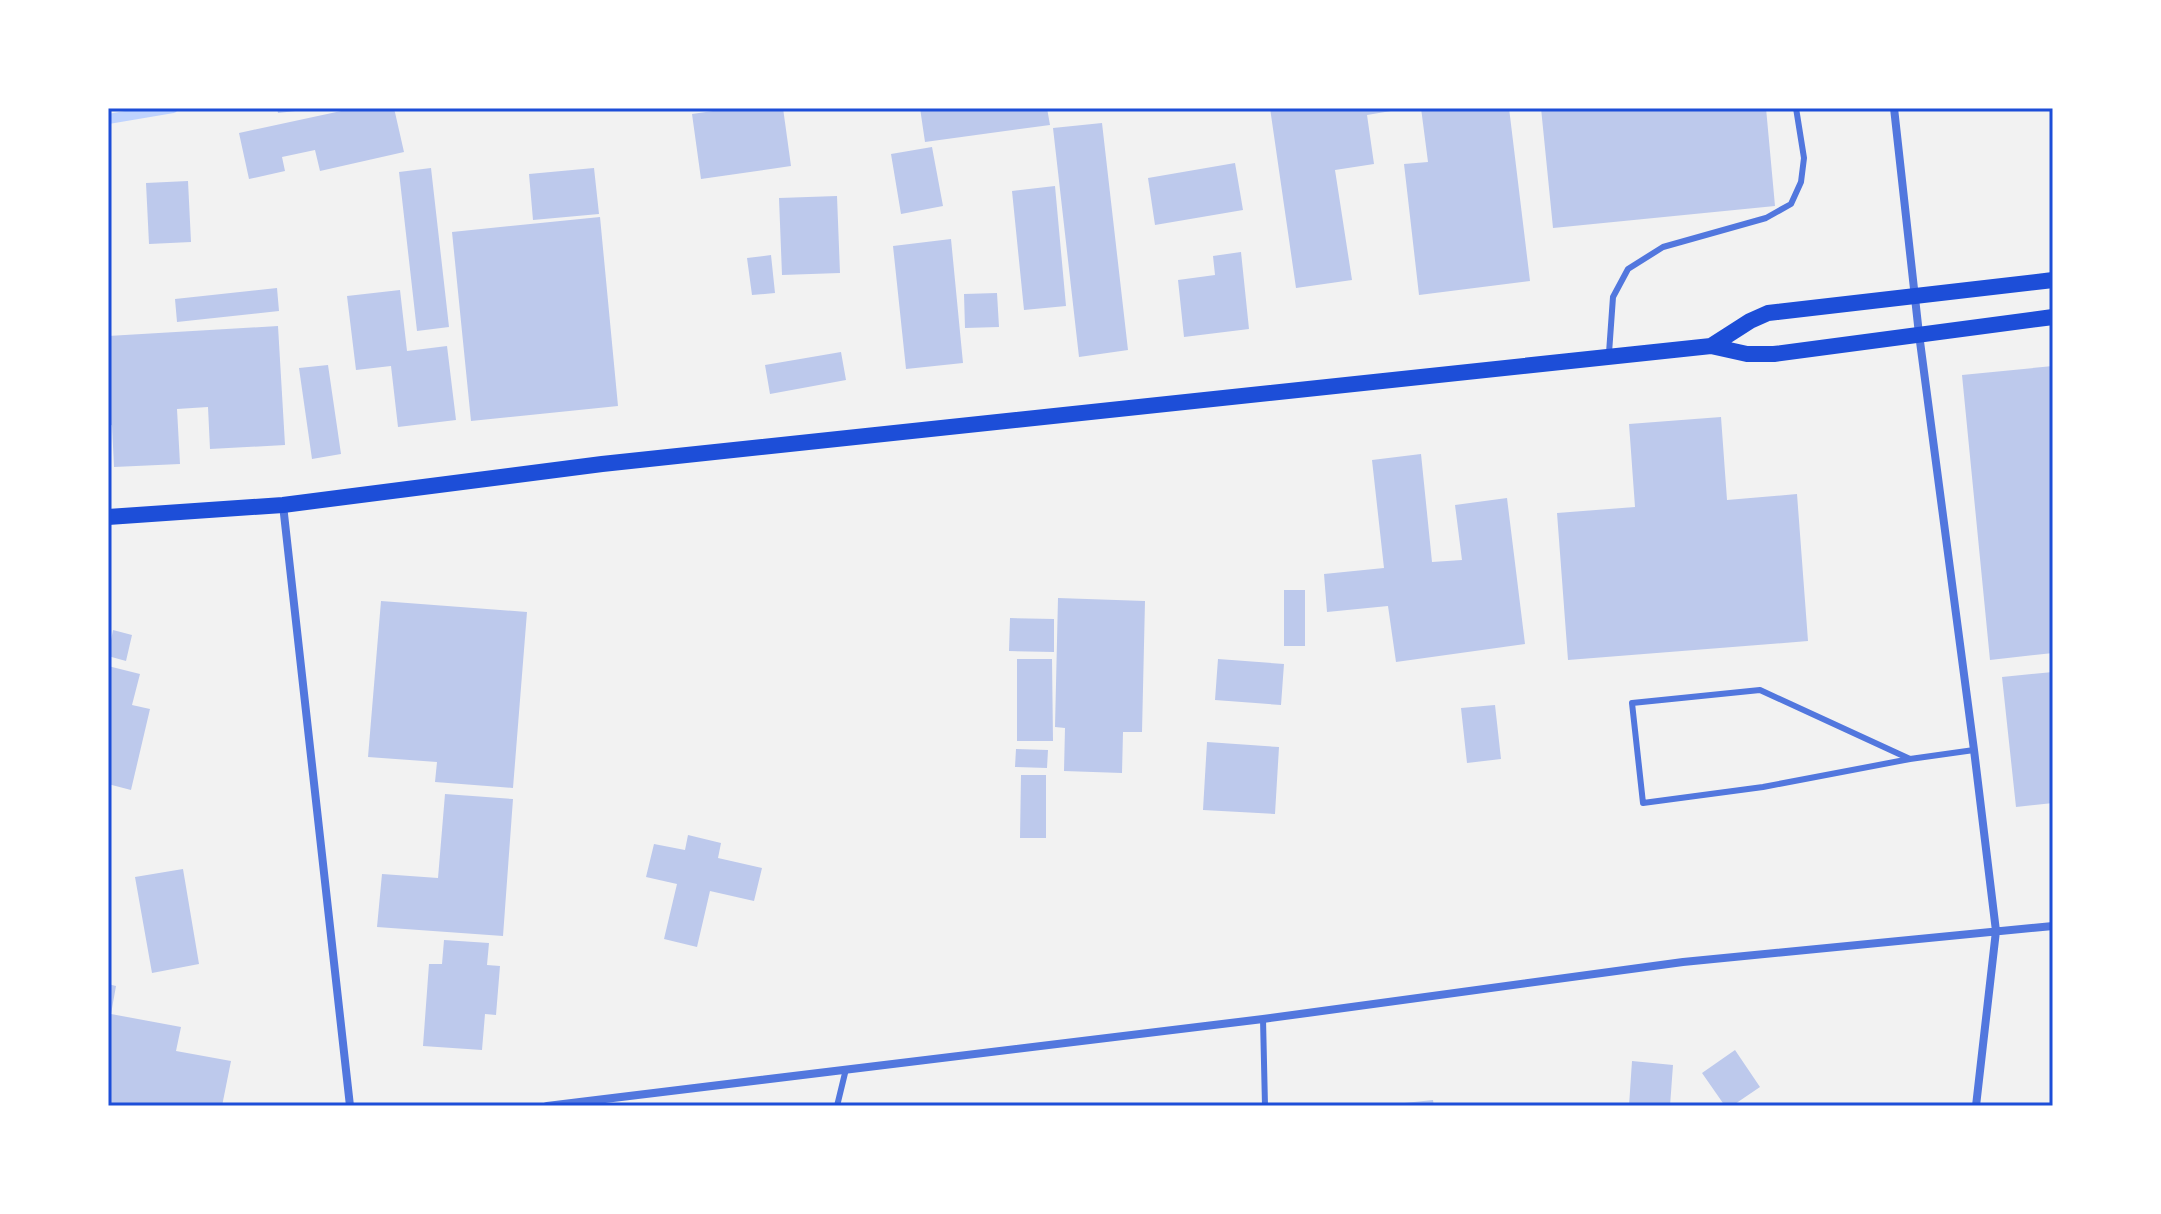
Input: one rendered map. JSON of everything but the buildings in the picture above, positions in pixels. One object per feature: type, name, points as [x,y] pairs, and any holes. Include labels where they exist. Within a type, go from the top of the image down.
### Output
[{"type":"main road","points":[[1711,346],[1768,313],[2053,280]]},
{"type":"main road","points":[[108,517],[283,505],[602,464],[1711,346],[1747,354],[1774,354],[2053,317]]},
{"type":"street","points":[[1894,108],[1919,334],[1996,931],[1976,1106]]},
{"type":"street","points":[[283,505],[350,1106]]},
{"type":"street","points":[[547,1106],[1263,1019],[1683,962],[2053,926]]},
{"type":"lane","points":[[1608,357],[1613,297],[1628,269],[1663,247],[1766,218],[1791,204],[1801,182],[1804,158],[1796,108]]},
{"type":"lane","points":[[1910,759],[1760,690],[1632,703],[1643,803],[1763,787],[1974,750]]},
{"type":"lane","points":[[1263,1019],[1265,1106]]},
{"type":"lane","points":[[837,1106],[846,1069]]},
{"type":"waterway","points":[[108,119],[173,108]]}]
